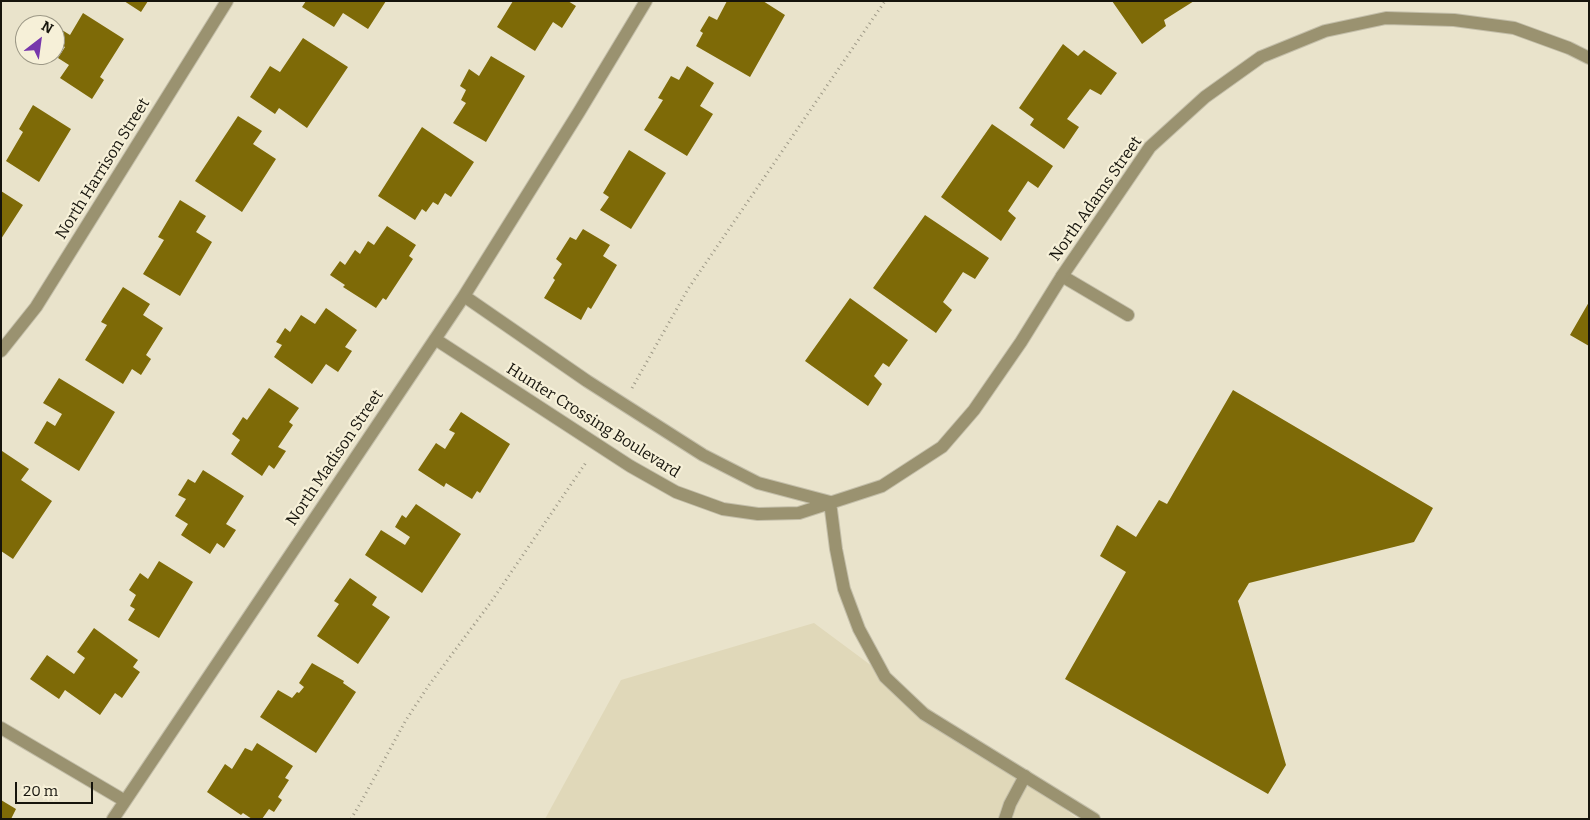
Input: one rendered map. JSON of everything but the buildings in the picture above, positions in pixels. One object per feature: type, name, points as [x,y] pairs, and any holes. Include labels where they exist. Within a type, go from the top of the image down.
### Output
[{"type":"street","name":"North Harrison Street","points":[[1,350],[36,307],[227,1]]},
{"type":"street","name":"North Madison Street","points":[[113,819],[464,296],[646,1]]},
{"type":"street","name":"North Adams Street","points":[[830,502],[882,486],[942,447],[974,410],[1150,147],[1205,97],[1261,57],[1325,31],[1386,18],[1454,20],[1514,28],[1569,48],[1589,58]]},
{"type":"street","points":[[1062,276],[1128,315]]},
{"type":"street","name":"Hunter Crossing Boulevard","points":[[464,296],[622,404],[703,455],[758,483],[830,502]]},
{"type":"street","name":"Hunter Crossing Boulevard","points":[[435,339],[597,446],[676,492],[722,509],[758,514],[800,513],[830,502]]},
{"type":"street","points":[[830,502],[836,549],[844,589],[858,629],[885,677],[924,714],[1094,819]]},
{"type":"street","points":[[1,728],[125,801]]},
{"type":"street","points":[[1005,819],[1010,804],[1026,776]]},
{"type":"path","points":[[622,404],[688,289],[885,1]]},
{"type":"path","points":[[350,819],[406,720],[429,685],[491,602],[597,446]]},
{"type":"shaded area","points":[[814,623],[1078,819],[545,819],[621,680]]}]
